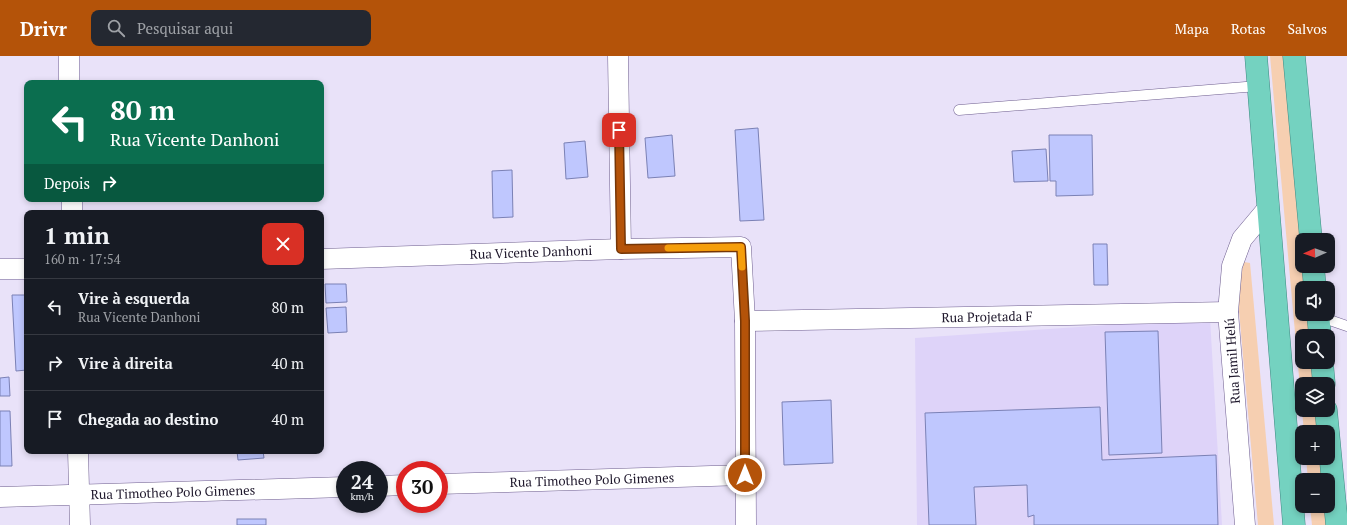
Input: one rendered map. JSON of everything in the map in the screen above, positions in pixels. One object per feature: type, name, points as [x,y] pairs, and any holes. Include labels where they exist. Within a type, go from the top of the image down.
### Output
[{"type":"highway","points":[[1256,56],[1294,525]]},
{"type":"highway","points":[[1294,56],[1310,233]]},
{"type":"highway","points":[[1327,417],[1337,525]]},
{"type":"street","points":[[69,56],[69,80]]},
{"type":"street","points":[[618,56],[621,249]]},
{"type":"street","name":"Rua Jamil Helú","points":[[1245,525],[1228,312],[1232,266],[1242,239],[1268,208]]},
{"type":"street","name":"Rua Vicente Danhoni","points":[[324,259],[621,249],[741,247],[745,321]]},
{"type":"street","points":[[0,270],[24,269]]},
{"type":"street","name":"Rua Projetada F","points":[[745,321],[1228,312]]},
{"type":"street","points":[[745,321],[746,525]]},
{"type":"street","points":[[78,454],[80,525]]},
{"type":"street","name":"Rua Timotheo Polo Gimenes","points":[[448,484],[745,475]]},
{"type":"street","name":"Rua Timotheo Polo Gimenes","points":[[0,497],[336,487]]},
{"type":"lane","points":[[959,110],[1258,86]]},
{"type":"lane","points":[[1318,322],[1347,326]]},
{"type":"shaded area","points":[[1270,56],[1288,56],[1301,233],[1295,233],[1295,273],[1308,273],[1308,281],[1295,281],[1295,321],[1312,321],[1312,329],[1295,329],[1295,333]]},
{"type":"shaded area","points":[[1244,262],[1250,263],[1274,525],[1258,525],[1237,288]]},
{"type":"shaded area","points":[[1210,318],[1222,525],[917,525],[915,338]]},
{"type":"shaded area","points":[[1298,369],[1316,369],[1316,377],[1299,377]]},
{"type":"shaded area","points":[[1303,417],[1320,417],[1321,425],[1303,425]]},
{"type":"shaded area","points":[[1307,465],[1325,465],[1325,473],[1307,473]]},
{"type":"shaded area","points":[[1311,513],[1329,513],[1330,525],[1312,525]]},
{"type":"building","points":[[758,128],[764,220],[740,221],[735,130]]},
{"type":"building","points":[[672,135],[675,176],[648,178],[645,138]]},
{"type":"building","points":[[1049,135],[1092,135],[1093,195],[1056,196],[1056,181],[1050,181]]},
{"type":"building","points":[[585,141],[588,177],[566,179],[564,143]]},
{"type":"building","points":[[1046,149],[1048,181],[1014,182],[1012,151]]},
{"type":"building","points":[[512,170],[513,217],[493,218],[492,171]]},
{"type":"building","points":[[1093,244],[1107,244],[1108,285],[1094,285]]},
{"type":"building","points":[[325,284],[346,284],[347,302],[326,303]]},
{"type":"building","points":[[12,295],[24,295],[24,370],[16,371]]},
{"type":"building","points":[[346,307],[347,332],[328,333],[326,308]]},
{"type":"building","points":[[1158,331],[1162,453],[1109,455],[1105,332]]},
{"type":"building","points":[[9,377],[10,396],[0,396],[0,378]]},
{"type":"building","points":[[831,400],[833,463],[784,465],[782,402]]},
{"type":"building","points":[[1100,407],[1102,460],[1216,455],[1218,525],[1034,525],[1034,515],[1028,517],[1027,485],[974,487],[976,525],[929,525],[925,413]]},
{"type":"building","points":[[0,411],[10,411],[12,466],[0,466]]},
{"type":"building","points":[[237,454],[263,454],[264,458],[238,460]]},
{"type":"building","points":[[237,519],[266,519],[266,525],[237,525]]},
{"type":"slow traffic","points":[[668,248],[741,247],[742,267]]},
{"type":"route","points":[[619,130],[621,249],[741,247],[745,321],[745,475]]}]
